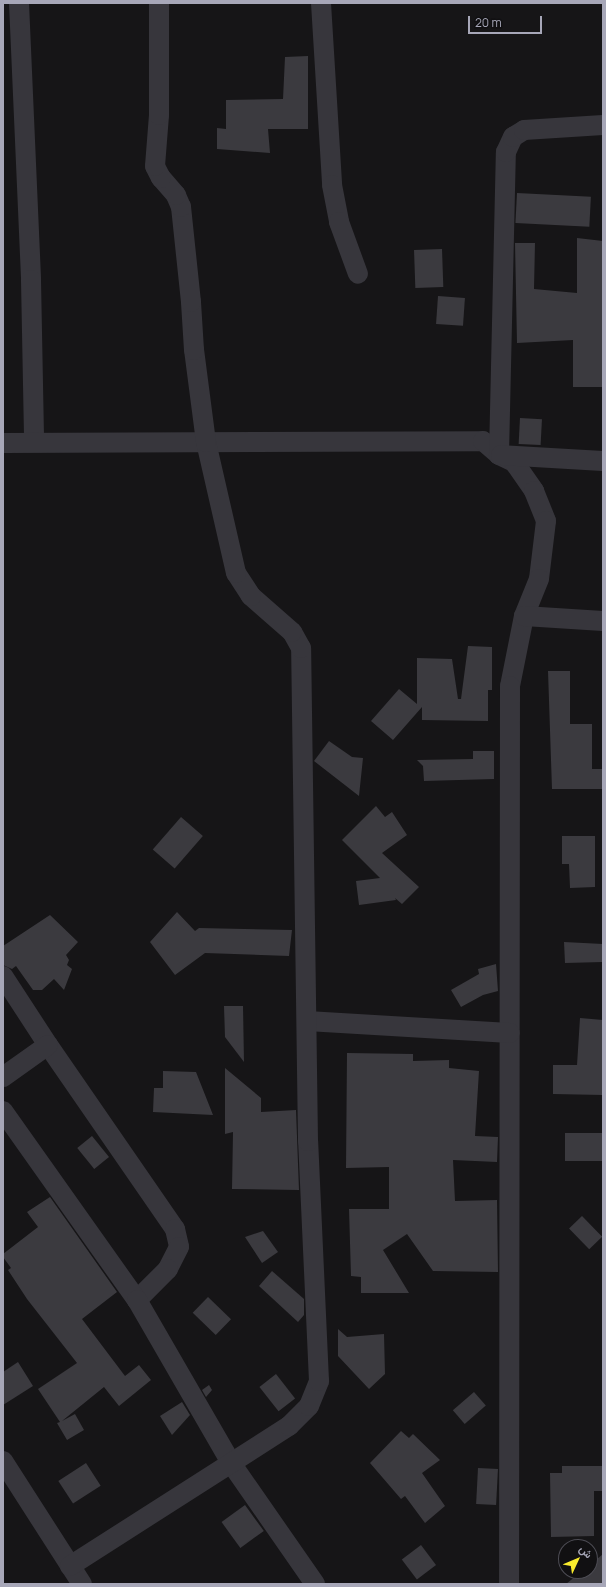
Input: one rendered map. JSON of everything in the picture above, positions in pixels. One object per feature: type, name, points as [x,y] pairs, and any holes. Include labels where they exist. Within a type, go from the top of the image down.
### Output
[{"type":"street","points":[[19,3],[31,280],[34,442]]},
{"type":"street","points":[[70,1566],[289,1426],[309,1406],[319,1381],[308,1141],[301,648],[292,632],[251,596],[236,573],[206,442],[194,350],[192,302],[181,207],[176,195],[160,178],[155,166],[159,115],[159,3]]},
{"type":"street","points":[[321,3],[332,185],[339,222],[358,274]]},
{"type":"street","points":[[499,455],[506,152],[513,137],[524,130],[603,126]]},
{"type":"street","points":[[3,443],[483,441],[499,455],[514,462],[534,491],[546,521],[539,579],[524,616],[510,686],[509,1584]]},
{"type":"street","points":[[499,455],[603,461]]},
{"type":"street","points":[[524,616],[603,621]]},
{"type":"street","points":[[3,976],[48,1045],[175,1229],[179,1246],[168,1269],[137,1300]]},
{"type":"street","points":[[307,1021],[510,1033]]},
{"type":"street","points":[[3,1077],[48,1045]]},
{"type":"street","points":[[3,1111],[137,1300],[231,1463],[315,1584]]},
{"type":"street","points":[[3,1461],[82,1584]]},
{"type":"building","points":[[308,56],[308,129],[268,129],[270,153],[217,149],[217,128],[226,129],[226,100],[283,99],[285,57]]},
{"type":"building","points":[[517,193],[591,197],[589,227],[515,223]]},
{"type":"building","points":[[577,238],[603,241],[603,387],[573,387],[573,340],[517,343],[515,243],[535,243],[534,289],[577,293]]},
{"type":"building","points":[[442,249],[443,287],[415,288],[414,250]]},
{"type":"building","points":[[438,296],[465,298],[463,326],[436,324]]},
{"type":"building","points":[[520,418],[542,419],[541,445],[519,444]]},
{"type":"building","points":[[468,646],[492,647],[492,690],[488,690],[488,721],[422,720],[422,707],[393,740],[371,721],[399,689],[417,704],[417,658],[452,659],[458,699],[461,699]]},
{"type":"building","points":[[548,671],[570,671],[570,724],[592,724],[592,769],[603,769],[603,789],[552,789]]},
{"type":"building","points":[[329,741],[352,757],[363,758],[359,796],[314,761]]},
{"type":"building","points":[[473,751],[494,751],[494,779],[424,781],[423,766],[417,760],[473,759]]},
{"type":"building","points":[[376,806],[385,817],[392,812],[407,835],[382,853],[419,887],[402,904],[395,898],[396,900],[359,905],[356,881],[380,878],[342,840]]},
{"type":"building","points":[[181,817],[203,836],[175,868],[153,849]]},
{"type":"building","points":[[562,836],[595,836],[595,887],[570,888],[569,864],[562,864]]},
{"type":"building","points":[[177,912],[195,931],[199,928],[292,930],[289,956],[205,953],[175,975],[150,942]]},
{"type":"building","points":[[50,915],[78,942],[66,955],[69,960],[67,965],[72,969],[64,990],[54,979],[42,990],[33,990],[16,966],[12,969],[3,965],[3,946]]},
{"type":"building","points":[[564,942],[603,944],[603,962],[565,963]]},
{"type":"building","points":[[496,964],[498,991],[483,995],[461,1007],[451,990],[479,974],[478,969]]},
{"type":"building","points":[[224,1006],[243,1006],[244,1062],[225,1037]]},
{"type":"building","points":[[580,1018],[603,1020],[603,1095],[553,1094],[553,1065],[577,1065]]},
{"type":"building","points":[[347,1053],[413,1054],[413,1061],[449,1060],[449,1068],[479,1071],[475,1136],[498,1137],[497,1162],[453,1160],[455,1201],[497,1200],[498,1272],[433,1271],[407,1234],[383,1250],[409,1293],[361,1293],[361,1277],[351,1276],[349,1209],[389,1209],[389,1167],[346,1168]]},
{"type":"building","points":[[225,1068],[261,1098],[261,1112],[296,1110],[299,1190],[232,1189],[233,1132],[225,1134]]},
{"type":"building","points":[[163,1071],[196,1072],[213,1115],[153,1112],[154,1088],[163,1088]]},
{"type":"building","points":[[565,1133],[603,1133],[603,1161],[565,1161]]},
{"type":"building","points":[[92,1136],[109,1157],[94,1169],[77,1148]]},
{"type":"building","points":[[50,1197],[117,1292],[82,1319],[125,1376],[139,1365],[151,1380],[119,1406],[104,1387],[62,1421],[75,1414],[84,1430],[67,1440],[57,1423],[60,1422],[38,1389],[77,1363],[27,1299],[8,1270],[11,1268],[3,1257],[3,1254],[38,1227],[27,1212]]},
{"type":"building","points":[[582,1216],[602,1237],[589,1249],[569,1229]]},
{"type":"building","points":[[263,1231],[278,1252],[262,1263],[245,1237]]},
{"type":"building","points":[[272,1271],[304,1299],[304,1315],[298,1322],[259,1286]]},
{"type":"building","points":[[208,1297],[231,1319],[216,1335],[193,1313]]},
{"type":"building","points":[[338,1329],[347,1337],[384,1334],[385,1374],[369,1389],[338,1356]]},
{"type":"building","points":[[18,1362],[33,1386],[3,1405],[3,1372]]},
{"type":"building","points":[[276,1374],[295,1398],[279,1411],[259,1387]]},
{"type":"building","points":[[209,1385],[212,1390],[206,1397],[202,1390]]},
{"type":"building","points":[[474,1392],[486,1406],[465,1424],[453,1410]]},
{"type":"building","points":[[182,1402],[190,1415],[172,1435],[160,1416]]},
{"type":"building","points":[[401,1431],[409,1438],[413,1434],[440,1460],[422,1473],[445,1506],[425,1523],[405,1496],[401,1499],[370,1463]]},
{"type":"building","points":[[86,1463],[101,1486],[73,1504],[58,1481]]},
{"type":"building","points":[[562,1466],[603,1466],[603,1491],[594,1491],[594,1536],[551,1537],[550,1473],[562,1473]]},
{"type":"building","points":[[478,1468],[498,1469],[496,1505],[476,1504]]},
{"type":"building","points":[[245,1505],[264,1531],[240,1548],[222,1522]]},
{"type":"building","points":[[421,1545],[436,1565],[417,1579],[402,1559]]},
{"type":"building","points":[[603,1554],[603,1584],[566,1584],[572,1579],[598,1579],[598,1558]]}]
